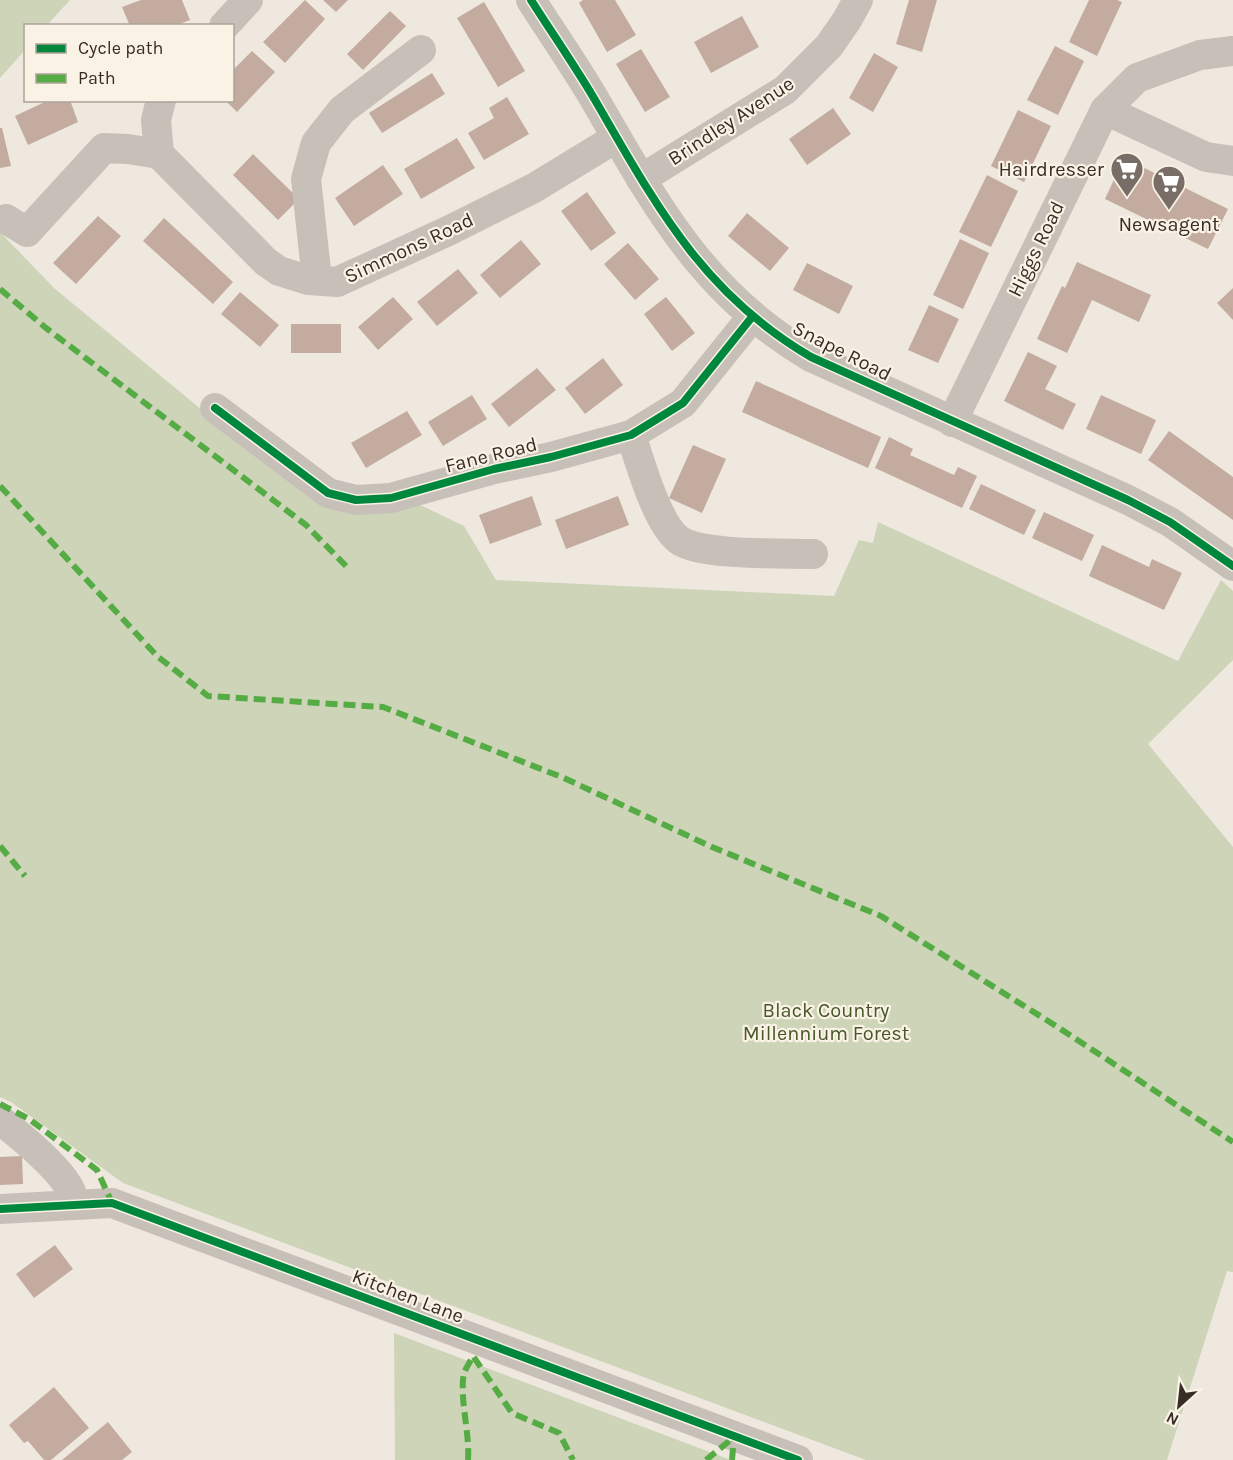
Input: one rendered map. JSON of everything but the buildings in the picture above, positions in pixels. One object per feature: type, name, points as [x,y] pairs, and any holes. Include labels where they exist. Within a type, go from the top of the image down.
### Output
[{"type":"street","points":[[226,24],[248,0]]},
{"type":"street","name":"Snape Road","points":[[531,0],[594,98],[640,179],[682,242],[720,286],[780,339],[811,357],[1128,500],[1170,522],[1233,566]]},
{"type":"street","name":"Brindley Avenue","points":[[640,179],[785,90],[829,46],[848,20],[858,0]]},
{"type":"street","points":[[317,280],[306,179],[316,143],[342,110],[421,50]]},
{"type":"street","name":"Higgs Road","points":[[952,422],[1105,110],[1137,78],[1200,55],[1233,51]]},
{"type":"street","points":[[6,219],[27,232],[104,148],[159,154],[156,120],[160,102]]},
{"type":"street","points":[[1105,110],[1206,157],[1233,161]]},
{"type":"street","name":"Simmons Road","points":[[159,154],[266,262],[279,271],[337,282],[534,188],[616,138]]},
{"type":"street","name":"Fane Road","points":[[215,408],[328,493],[356,500],[391,498],[494,469],[551,457],[631,435],[683,403],[752,316]]},
{"type":"street","points":[[631,435],[660,516],[679,540],[706,550],[813,554]]},
{"type":"street","points":[[0,1120],[34,1147],[62,1178],[72,1195],[70,1204]]},
{"type":"street","name":"Kitchen Lane","points":[[0,1209],[112,1203],[798,1460]]},
{"type":"green space","points":[[0,0],[70,0],[48,24],[24,24],[24,51],[0,78]]},
{"type":"green space","name":"Black Country Millennium Forest","points":[[0,232],[54,288],[202,410],[335,507],[414,502],[464,526],[496,580],[834,596],[859,540],[873,543],[878,522],[1178,661],[1221,580],[1233,591],[1233,660],[1148,744],[1233,847],[1233,1272],[1227,1271],[1167,1460],[866,1460],[123,1183],[11,1102],[0,1097]]},
{"type":"green space","points":[[394,1333],[731,1460],[395,1460]]},
{"type":"marked path","points":[[0,289],[46,328],[306,525],[346,566]]},
{"type":"marked path","points":[[0,486],[157,656],[208,696],[383,707],[564,778],[712,847],[881,916],[1056,1026],[1233,1142]]},
{"type":"marked path","points":[[0,846],[25,876]]},
{"type":"marked path","points":[[0,1104],[29,1119],[97,1170],[112,1203]]},
{"type":"marked path","points":[[468,1460],[463,1383],[464,1373],[473,1356],[512,1413],[559,1433],[573,1460]]},
{"type":"marked path","points":[[706,1460],[734,1437]]},
{"type":"marked path","points":[[732,1460],[734,1437]]},
{"type":"cycle path","points":[[531,0],[587,87],[661,211],[685,244],[740,305],[773,332],[811,357],[1128,500],[1170,522],[1233,566]]},
{"type":"cycle path","points":[[215,408],[328,493],[356,500],[391,498],[494,469],[551,457],[631,435],[683,403],[752,317]]},
{"type":"cycle path","points":[[0,1209],[112,1203],[798,1460]]},
{"type":"place","name":"Hairdresser","points":[[1127,198]]},
{"type":"place","name":"Newsagent","points":[[1169,211]]}]
